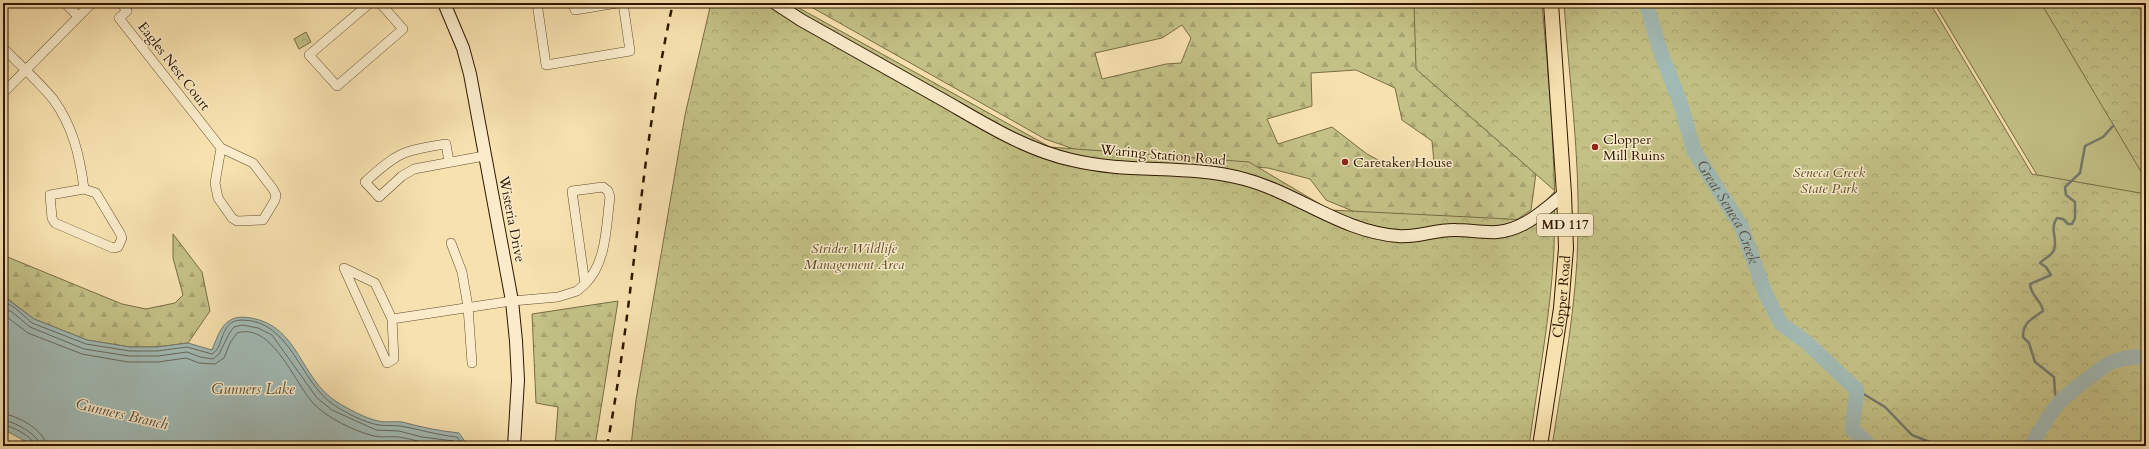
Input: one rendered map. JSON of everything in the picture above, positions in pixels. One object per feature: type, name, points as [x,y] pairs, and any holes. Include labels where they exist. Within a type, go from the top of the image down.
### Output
[{"type":"main road","name":"Clopper Road","points":[[1540,446],[1561,308],[1566,248],[1564,194],[1551,3]]},
{"type":"street","points":[[65,3],[78,16]]},
{"type":"street","points":[[3,93],[92,3]]},
{"type":"street","name":"Eagles Nest Court","points":[[121,3],[127,11],[119,18],[221,148],[253,163],[273,189],[276,194],[275,200],[263,220],[237,221],[232,218],[218,198],[215,183],[221,148]]},
{"type":"street","points":[[370,3],[309,55],[337,86],[403,29],[380,3]]},
{"type":"street","name":"Wisteria Drive","points":[[444,3],[463,48],[512,301],[518,380],[514,446]]},
{"type":"street","points":[[537,3],[546,65],[630,51],[623,3]]},
{"type":"street","points":[[574,3],[575,10],[617,3]]},
{"type":"street","name":"Waring Station Road","points":[[775,3],[801,20],[1007,136],[1047,154],[1074,161],[1121,167],[1209,172],[1240,178],[1268,187],[1336,220],[1357,228],[1398,236],[1421,236],[1454,230],[1497,232],[1509,230],[1521,226],[1536,217],[1564,194]]},
{"type":"street","points":[[3,48],[52,99],[65,120],[78,154],[84,189]]},
{"type":"street","points":[[449,162],[446,144],[416,148],[394,157],[364,182],[379,197],[402,176],[414,169],[484,156]]},
{"type":"street","points":[[392,319],[512,301],[558,297],[577,291],[585,284],[594,274],[600,261],[610,197],[608,191],[603,187],[572,191],[585,284]]},
{"type":"street","points":[[84,189],[96,193],[120,232],[122,238],[118,247],[113,248],[55,223],[52,218],[50,195],[84,189]]},
{"type":"street","points":[[451,243],[462,272],[468,307],[472,363]]},
{"type":"street","points":[[344,268],[375,283],[392,319],[394,359],[387,363],[344,268]]},
{"type":"green space","name":"Strider Wildlife Management Area","points":[[711,3],[790,3],[1050,147],[1249,162],[1330,210],[1529,220],[1554,192],[1554,248],[1550,298],[1529,446],[631,446],[636,400],[685,115]]},
{"type":"green space","points":[[818,3],[1534,3],[1540,144],[1531,210],[1512,223],[1384,224],[1326,200],[1310,179],[1268,168],[1094,156],[1045,139],[813,8]],"holes":[[[1182,25],[1191,38],[1181,63],[1166,64],[1102,79],[1095,53],[1162,38]],[[1356,70],[1395,88],[1402,120],[1432,141],[1434,162],[1404,161],[1391,167],[1367,154],[1332,127],[1278,144],[1267,119],[1312,106],[1311,73]]]},
{"type":"green space","points":[[1414,3],[1542,3],[1552,126],[1554,190],[1416,69]]},
{"type":"green space","name":"Seneca Creek State Park","points":[[1564,3],[1930,3],[2032,174],[2146,194],[2146,446],[1552,446],[1572,313],[1578,233],[1576,146]]},
{"type":"green space","points":[[1934,3],[2051,3],[2146,163],[2146,357]]},
{"type":"green space","points":[[2041,3],[2146,3],[2146,180]]},
{"type":"green space","points":[[306,32],[311,42],[299,49],[294,39]]},
{"type":"green space","points":[[173,234],[202,272],[210,311],[188,343],[157,347],[130,347],[87,340],[34,319],[8,299],[3,299],[3,256],[5,256],[122,304],[146,309],[175,303],[183,295],[173,258]]},
{"type":"green space","points":[[618,301],[595,446],[555,446],[558,407],[536,403],[532,314]]},
{"type":"water","name":"Gunners Lake","points":[[3,299],[7,299],[34,319],[87,340],[130,347],[157,347],[188,343],[212,350],[221,330],[229,321],[235,318],[251,318],[267,323],[279,331],[290,342],[315,380],[325,392],[341,405],[373,420],[384,422],[402,422],[430,429],[459,433],[468,446],[34,446],[3,429]]},
{"type":"waterway","name":"Great Seneca Creek","points":[[1646,3],[1661,53],[1681,105],[1694,151],[1741,226],[1766,295],[1781,324],[1806,342],[1857,390],[1852,429],[1870,446]]},
{"type":"waterway","points":[[2058,403],[2055,393],[2054,377],[2035,362],[2029,343],[2023,337],[2026,324],[2043,311],[2041,304],[2032,291],[2030,284],[2051,275],[2046,267],[2040,263],[2054,250],[2054,226],[2057,218],[2063,219],[2068,224],[2072,224],[2075,218],[2075,202],[2066,195],[2065,187],[2080,173],[2085,146],[2103,137],[2113,126]]},
{"type":"waterway","name":"Great Seneca Creek","points":[[2031,446],[2046,420],[2057,405],[2083,382],[2110,363],[2128,358],[2146,357]]},
{"type":"waterway","name":"Great Seneca Creek","points":[[1857,390],[1885,407],[1912,435],[1940,446]]},
{"type":"railway","points":[[607,446],[617,391],[653,113],[673,3]]},
{"type":"place","name":"Clopper Mill Ruins","points":[[1595,147]]},
{"type":"place","name":"Caretaker House","points":[[1345,162]]},
{"type":"water label","name":"Gunners Branch","points":[[122,414]]}]
